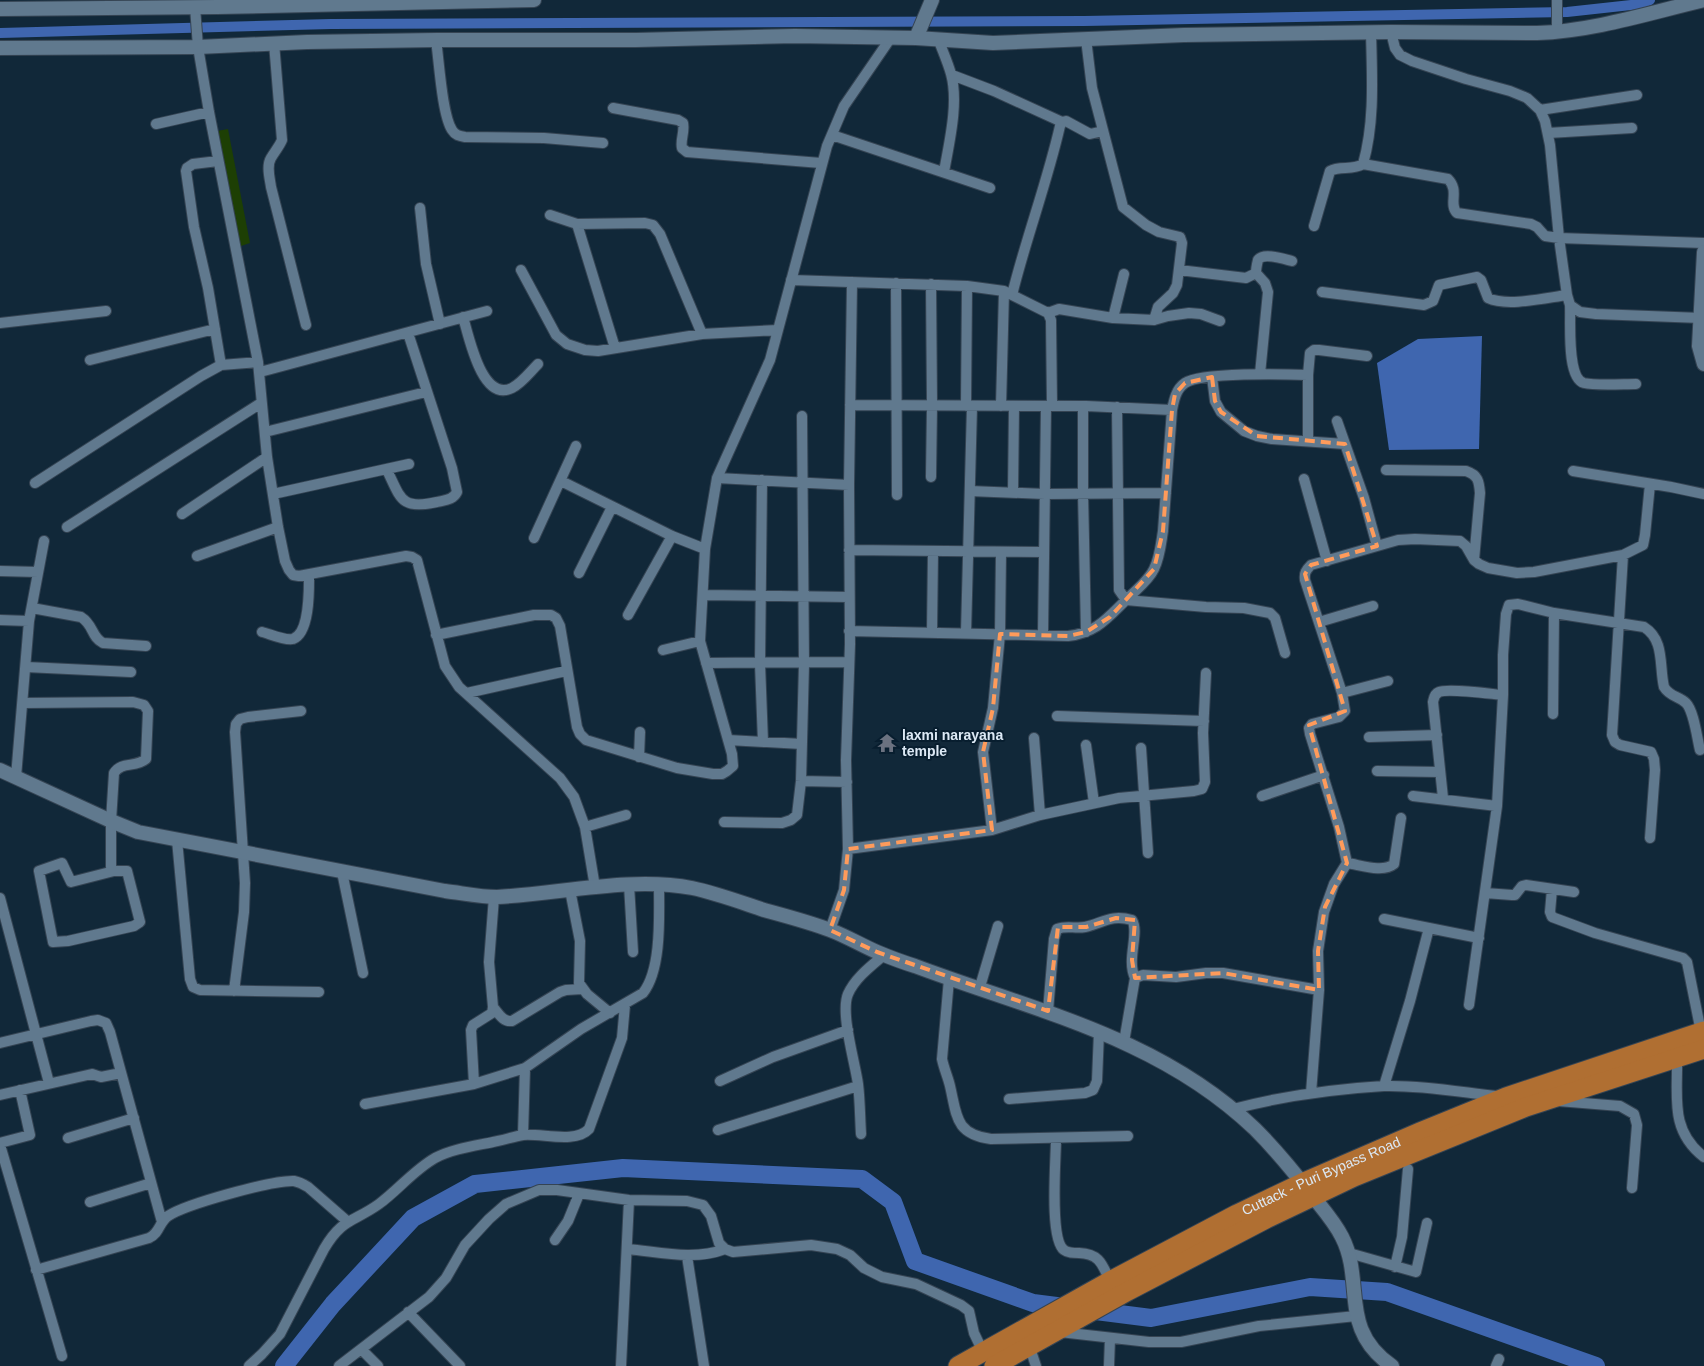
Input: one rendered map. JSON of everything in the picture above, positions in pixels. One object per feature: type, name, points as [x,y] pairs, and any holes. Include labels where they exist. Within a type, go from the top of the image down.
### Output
[{"type":"highway","name":"Cuttack - Puri Bypass Road","points":[[958,1366],[989,1359],[1028,1336],[1081,1297],[1237,1214],[1354,1177],[1548,1100],[1678,1057],[1703,1037]]},
{"type":"highway","name":"Cuttack - Puri Bypass Road","points":[[1028,1336],[1055,1331],[1266,1219],[1308,1190],[1420,1132],[1506,1097],[1703,1037]]},
{"type":"street","points":[[2,6],[140,3],[195,7],[534,0]]},
{"type":"street","points":[[1557,0],[1557,25]]},
{"type":"street","points":[[0,48],[198,46],[436,40],[636,40],[795,36],[890,39],[917,36],[939,41],[993,43],[1184,35],[1391,32],[1557,25],[1593,27],[1704,0]]},
{"type":"street","points":[[917,36],[931,4]]},
{"type":"street","points":[[195,7],[198,46],[209,112],[259,367],[261,403],[273,494],[285,561],[289,570],[293,575],[299,576],[406,556],[417,560],[445,666],[456,682],[467,693],[568,787],[574,797],[585,826],[595,887]]},
{"type":"street","points":[[1362,164],[1365,155],[1372,100],[1372,32]]},
{"type":"street","points":[[1391,32],[1395,48],[1400,56],[1466,79],[1510,91],[1527,98],[1540,110],[1548,133],[1559,238],[1568,300],[1571,352],[1576,378],[1583,383],[1636,384]]},
{"type":"street","points":[[436,635],[534,615],[551,615],[556,618],[560,626],[566,671],[577,727],[580,734],[586,740],[677,768],[722,774],[733,766],[732,754],[700,641],[705,549],[717,478],[770,360],[821,162],[844,106],[890,39]]},
{"type":"street","points":[[1086,39],[1092,88],[1122,207],[1159,232],[1180,237],[1182,243],[1173,293],[1158,307],[1154,320]]},
{"type":"street","points":[[436,40],[443,96],[449,124],[452,131],[457,135],[465,137],[544,138],[603,143]]},
{"type":"street","points":[[939,41],[952,75],[954,92],[952,129],[944,172]]},
{"type":"street","points":[[274,43],[282,140],[268,164],[271,187],[306,325]]},
{"type":"street","points":[[952,75],[994,91],[1062,122],[1070,122],[1090,134],[1102,131]]},
{"type":"street","points":[[1540,110],[1637,95]]},
{"type":"street","points":[[613,108],[678,120],[683,123],[684,129],[681,143],[682,148],[687,152],[821,162]]},
{"type":"street","points":[[156,124],[209,112]]},
{"type":"street","points":[[1001,406],[1008,293],[1049,170],[1062,122]]},
{"type":"street","points":[[1548,133],[1632,128]]},
{"type":"street","points":[[832,135],[990,188]]},
{"type":"street","points":[[218,160],[193,164],[186,171],[194,227],[221,365]]},
{"type":"street","points":[[1314,226],[1330,171],[1335,168],[1352,169],[1362,164],[1448,178],[1453,184],[1455,191],[1453,206],[1457,213],[1530,224],[1538,227],[1545,236],[1704,243]]},
{"type":"street","points":[[420,208],[424,250],[440,324]]},
{"type":"street","points":[[550,215],[577,224],[645,223],[653,225],[660,234],[702,334]]},
{"type":"street","points":[[577,224],[615,348]]},
{"type":"street","points":[[1704,252],[1702,327],[1699,346],[1704,364]]},
{"type":"street","points":[[1256,273],[1261,257],[1266,256],[1292,261]]},
{"type":"street","points":[[521,270],[556,335],[568,344],[585,350],[598,351],[702,334],[778,330]]},
{"type":"street","points":[[1178,270],[1246,278],[1256,273]]},
{"type":"street","points":[[1256,273],[1265,283],[1268,292],[1260,374]]},
{"type":"street","points":[[1113,318],[1124,274]]},
{"type":"street","points":[[1322,292],[1424,305],[1433,301],[1439,284],[1477,277],[1481,280],[1488,298],[1492,300],[1568,300],[1580,312],[1702,327]]},
{"type":"street","points":[[791,280],[967,286],[1008,293],[1048,313],[1059,309],[1113,318],[1154,320],[1189,313],[1201,314],[1220,321]]},
{"type":"street","points":[[833,931],[844,890],[848,849],[849,484],[852,282]]},
{"type":"street","points":[[896,284],[895,405],[897,495]]},
{"type":"street","points":[[931,284],[932,476]]},
{"type":"street","points":[[966,633],[970,490],[967,286]]},
{"type":"street","points":[[0,323],[106,311]]},
{"type":"street","points":[[35,483],[221,365],[259,367],[408,333],[487,311]]},
{"type":"street","points":[[1043,635],[1045,494],[1052,328],[1048,313]]},
{"type":"street","points":[[463,317],[482,374],[495,389],[512,388],[538,364]]},
{"type":"street","points":[[90,360],[215,329]]},
{"type":"street","points":[[387,470],[406,503],[414,506],[448,500],[454,497],[457,492],[452,468],[408,333]]},
{"type":"street","points":[[1308,440],[1309,356],[1314,350],[1367,356]]},
{"type":"street","points":[[849,631],[1068,636],[1086,632],[1100,625],[1144,583],[1154,569],[1160,551],[1175,394],[1185,383],[1197,378],[1260,374],[1308,375]]},
{"type":"street","points":[[1212,377],[1215,401],[1221,412],[1244,431],[1256,436],[1272,439],[1345,444]]},
{"type":"street","points":[[265,432],[426,392]]},
{"type":"street","points":[[67,527],[261,403]]},
{"type":"street","points":[[850,405],[1083,406],[1172,410]]},
{"type":"street","points":[[1013,493],[1014,406]]},
{"type":"street","points":[[1083,406],[1086,632]]},
{"type":"street","points":[[1117,407],[1119,590],[1126,600]]},
{"type":"street","points":[[724,822],[782,823],[791,820],[797,814],[801,781],[804,664],[802,416]]},
{"type":"street","points":[[1338,421],[1364,498],[1377,546]]},
{"type":"street","points":[[534,538],[576,446]]},
{"type":"street","points":[[182,514],[268,457]]},
{"type":"street","points":[[273,494],[409,464]]},
{"type":"street","points":[[1386,470],[1466,471],[1477,478],[1480,494],[1474,560]]},
{"type":"street","points":[[1572,471],[1704,494]]},
{"type":"street","points":[[717,478],[849,484]]},
{"type":"street","points":[[1304,479],[1327,561]]},
{"type":"street","points":[[762,480],[760,664],[763,742]]},
{"type":"street","points":[[561,481],[672,536],[705,549]]},
{"type":"street","points":[[1311,1093],[1319,990],[1318,951],[1325,907],[1334,884],[1347,863],[1339,827],[1309,728],[1312,724],[1343,714],[1344,707],[1342,693],[1305,574],[1307,569],[1311,565],[1398,540],[1415,539],[1460,541],[1479,564],[1488,568],[1517,573],[1526,573],[1623,555],[1643,545],[1650,484]]},
{"type":"street","points":[[970,490],[1045,494],[1166,493]]},
{"type":"street","points":[[579,573],[612,507]]},
{"type":"street","points":[[197,556],[278,527]]},
{"type":"street","points":[[628,615],[672,536]]},
{"type":"street","points":[[16,777],[29,621],[44,541]]},
{"type":"street","points":[[849,550],[1044,552]]},
{"type":"street","points":[[932,632],[933,551]]},
{"type":"street","points":[[992,830],[983,752],[993,708],[1000,634],[1001,552]]},
{"type":"street","points":[[1623,555],[1612,735],[1620,745],[1651,752],[1654,759],[1655,770],[1650,838]]},
{"type":"street","points":[[0,572],[38,572]]},
{"type":"street","points":[[262,632],[287,639],[298,635],[309,608],[309,575]]},
{"type":"street","points":[[703,595],[849,597]]},
{"type":"street","points":[[1126,600],[1206,607],[1244,608],[1270,613],[1276,618],[1285,653]]},
{"type":"street","points":[[1468,1005],[1497,806],[1503,695],[1503,655],[1507,608],[1513,603],[1554,613],[1644,627],[1653,632],[1658,643],[1664,688],[1667,693],[1683,700],[1690,708],[1700,750]]},
{"type":"street","points":[[1319,622],[1373,606]]},
{"type":"street","points":[[32,608],[81,616],[88,621],[98,640],[103,643],[146,646]]},
{"type":"street","points":[[1554,613],[1554,714]]},
{"type":"street","points":[[0,620],[29,621]]},
{"type":"street","points":[[663,650],[700,641]]},
{"type":"street","points":[[706,662],[760,664],[849,662]]},
{"type":"street","points":[[26,667],[132,672]]},
{"type":"street","points":[[467,693],[566,671]]},
{"type":"street","points":[[848,849],[992,830],[1040,815],[1094,803],[1202,789],[1205,782],[1204,721],[1206,673]]},
{"type":"street","points":[[1342,693],[1388,681]]},
{"type":"street","points":[[1443,798],[1433,702],[1434,695],[1439,691],[1503,695]]},
{"type":"street","points":[[22,703],[133,702],[144,705],[148,711],[146,759],[141,763],[122,765],[114,773],[110,821],[111,867],[114,871]]},
{"type":"street","points":[[234,991],[244,912],[244,851],[236,755],[236,724],[240,719],[248,717],[301,711]]},
{"type":"street","points":[[1057,716],[1204,721]]},
{"type":"street","points":[[639,757],[640,732]]},
{"type":"street","points":[[1369,737],[1437,735]]},
{"type":"street","points":[[1034,738],[1040,815]]},
{"type":"street","points":[[728,740],[802,744]]},
{"type":"street","points":[[1086,745],[1094,803]]},
{"type":"street","points":[[1141,748],[1148,854]]},
{"type":"street","points":[[0,770],[138,832],[445,891],[494,897],[595,887],[659,885],[692,888],[833,931],[880,953],[979,990],[1048,1011],[1124,1042],[1190,1078],[1234,1109],[1262,1136],[1308,1190],[1336,1227],[1350,1259],[1356,1312],[1364,1334],[1373,1348],[1392,1366]]},
{"type":"street","points":[[1377,771],[1440,772]]},
{"type":"street","points":[[1262,796],[1324,775]]},
{"type":"street","points":[[801,781],[847,782]]},
{"type":"street","points":[[1413,796],[1443,798],[1497,806]]},
{"type":"street","points":[[585,826],[626,815]]},
{"type":"street","points":[[1347,863],[1382,869],[1389,868],[1394,864],[1401,818]]},
{"type":"street","points":[[177,840],[190,979],[194,987],[200,990],[320,992]]},
{"type":"street","points":[[62,863],[71,882],[114,871],[127,871],[140,922],[134,926],[53,942],[38,871],[62,863]]},
{"type":"street","points":[[342,872],[363,974]]},
{"type":"street","points":[[365,1104],[474,1084],[525,1068],[581,1029],[643,993],[652,974],[659,929],[659,885]]},
{"type":"street","points":[[628,886],[633,952]]},
{"type":"street","points":[[1485,893],[1515,895],[1522,886],[1552,892],[1574,892]]},
{"type":"street","points":[[570,890],[580,941],[579,983],[582,990],[610,1013]]},
{"type":"street","points":[[1552,892],[1550,912],[1552,917],[1595,933],[1682,958],[1688,962],[1703,1037]]},
{"type":"street","points":[[474,1084],[471,1030],[473,1025],[492,1013],[494,1007],[489,962],[494,897]]},
{"type":"street","points":[[0,898],[50,1083]]},
{"type":"street","points":[[1048,1011],[1054,939],[1057,929],[1063,926],[1086,927],[1116,918],[1132,920],[1135,928],[1132,967],[1135,978],[1124,1042]]},
{"type":"street","points":[[1384,919],[1479,938]]},
{"type":"street","points":[[979,990],[998,926]]},
{"type":"street","points":[[1384,1086],[1410,1001],[1429,928]]},
{"type":"street","points":[[861,1134],[858,1086],[848,1030],[846,1004],[848,994],[880,953]]},
{"type":"street","points":[[1135,978],[1143,974],[1176,976],[1223,973],[1319,990]]},
{"type":"street","points":[[949,979],[942,1059],[950,1084],[954,1108],[965,1130],[976,1137],[991,1140],[1128,1136]]},
{"type":"street","points":[[494,1007],[503,1019],[507,1021],[512,1020],[560,992],[582,990]]},
{"type":"street","points":[[249,1366],[280,1334],[331,1237],[347,1221],[377,1206],[394,1193],[420,1168],[435,1158],[456,1150],[523,1135],[572,1137],[584,1134],[589,1129],[622,1038],[625,1005]]},
{"type":"street","points":[[0,1043],[91,1021],[98,1020],[106,1023],[122,1073],[162,1222]]},
{"type":"street","points":[[720,1081],[773,1057],[848,1030]]},
{"type":"street","points":[[1008,1099],[1085,1093],[1093,1090],[1097,1081],[1099,1032]]},
{"type":"street","points":[[1678,1057],[1678,1115],[1680,1128],[1688,1143],[1704,1156]]},
{"type":"street","points":[[523,1135],[525,1068]]},
{"type":"street","points":[[0,1095],[92,1074],[101,1077],[122,1073]]},
{"type":"street","points":[[718,1130],[858,1086]]},
{"type":"street","points":[[1234,1109],[1275,1098],[1384,1086],[1414,1087],[1506,1097]]},
{"type":"street","points":[[20,1090],[30,1135],[0,1144],[62,1356]]},
{"type":"street","points":[[1548,1100],[1620,1106],[1634,1114],[1637,1125],[1632,1188]]},
{"type":"street","points":[[68,1138],[134,1118]]},
{"type":"street","points":[[1056,1139],[1054,1203],[1058,1240],[1062,1249],[1070,1253],[1090,1254],[1098,1258],[1110,1281]]},
{"type":"street","points":[[1395,1267],[1402,1237],[1408,1169]]},
{"type":"street","points":[[36,1270],[149,1238],[156,1235],[162,1222],[168,1216],[189,1206],[254,1188],[293,1181],[308,1187],[347,1221]]},
{"type":"street","points":[[90,1202],[151,1183]]},
{"type":"street","points":[[339,1366],[429,1297],[446,1278],[465,1246],[489,1219],[506,1204],[539,1190],[557,1190],[629,1200],[687,1201],[703,1205],[711,1216],[719,1243],[725,1249]]},
{"type":"street","points":[[555,1240],[568,1221],[579,1194]]},
{"type":"street","points":[[622,1366],[629,1200]]},
{"type":"street","points":[[1350,1259],[1416,1272],[1427,1223]]},
{"type":"street","points":[[628,1249],[687,1256],[706,1255],[725,1249],[742,1252],[811,1245],[837,1249],[850,1255],[864,1268],[882,1277],[916,1284],[961,1305],[969,1311],[976,1339],[989,1359]]},
{"type":"street","points":[[687,1256],[704,1366]]},
{"type":"street","points":[[408,1312],[460,1366]]},
{"type":"street","points":[[1055,1331],[1149,1342],[1181,1342],[1259,1326],[1356,1312]]},
{"type":"street","points":[[1028,1336],[1036,1366]]},
{"type":"street","points":[[1109,1366],[1110,1338]]},
{"type":"street","points":[[361,1349],[378,1366]]},
{"type":"highlighted area","points":[[1212,377],[1215,401],[1221,412],[1257,436],[1345,444],[1377,546],[1311,565],[1305,574],[1345,711],[1309,725],[1347,863],[1325,907],[1318,951],[1319,990],[1223,973],[1135,978],[1132,960],[1135,920],[1116,918],[1086,927],[1058,927],[1048,1011],[877,952],[830,930],[844,890],[848,849],[992,830],[983,752],[993,708],[1000,634],[1068,636],[1086,632],[1110,617],[1154,569],[1163,531],[1172,410],[1175,394],[1185,383]]},
{"type":"green space","points":[[228,129],[250,243],[238,247],[217,131]]},
{"type":"water","points":[[1482,336],[1479,449],[1389,450],[1377,363],[1418,339]]},
{"type":"waterway","points":[[0,33],[331,24],[1084,21],[1567,12],[1640,4],[1650,0]]},
{"type":"waterway","points":[[284,1366],[333,1304],[413,1218],[475,1184],[623,1168],[862,1179],[893,1202],[915,1261],[1033,1303],[1151,1318],[1310,1287],[1387,1292],[1596,1366]]},
{"type":"place","name":"laxmi narayana temple","points":[[887,743]]}]
